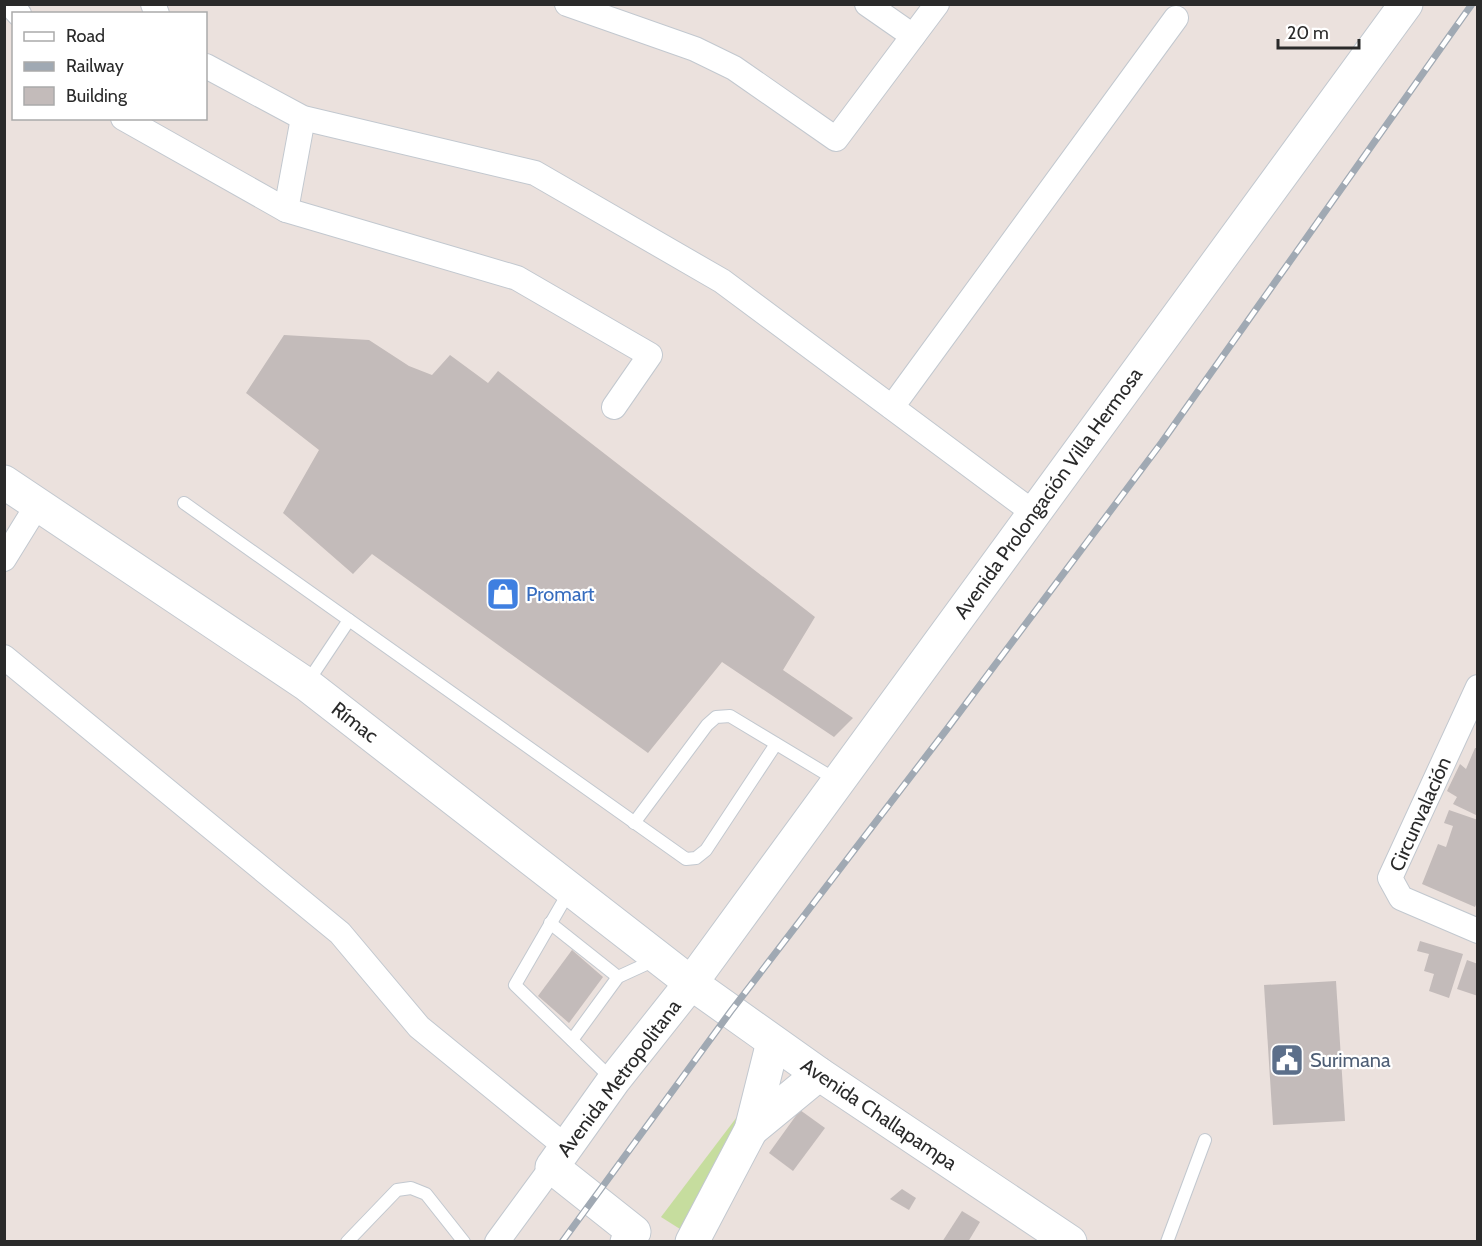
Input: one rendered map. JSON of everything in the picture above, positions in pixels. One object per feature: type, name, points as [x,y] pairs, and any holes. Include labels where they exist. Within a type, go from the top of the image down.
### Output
[{"type":"main road","name":"Avenida Prolongación Villa Hermosa","points":[[691,983],[1406,4]]},
{"type":"main road","name":"Rímac","points":[[4,482],[306,684],[691,983]]},
{"type":"main road","name":"Avenida Metropolitana","points":[[636,1238],[559,1157],[614,1080],[691,983]]},
{"type":"main road","name":"Avenida Challapampa","points":[[691,983],[819,1074],[1070,1242]]},
{"type":"main road","points":[[692,1242],[751,1130],[773,1042]]},
{"type":"main road","points":[[751,1130],[819,1074]]},
{"type":"street","points":[[567,4],[695,49],[734,68],[836,139],[937,4]]},
{"type":"street","points":[[867,4],[913,36]]},
{"type":"street","points":[[892,407],[1176,18]]},
{"type":"street","points":[[207,67],[303,118],[535,172],[722,281],[1034,513]]},
{"type":"street","points":[[286,210],[303,118]]},
{"type":"street","points":[[127,120],[286,210],[518,278],[650,356],[614,407]]},
{"type":"street","points":[[4,559],[38,504]]},
{"type":"street","points":[[4,657],[340,933],[419,1027],[559,1157],[497,1242]]},
{"type":"street","name":"Circunvalación","points":[[1478,687],[1390,878],[1401,898],[1478,931]]},
{"type":"lane","points":[[184,503],[686,859],[696,858],[706,850],[776,744]]},
{"type":"lane","points":[[306,684],[350,620]]},
{"type":"lane","points":[[634,823],[706,725],[716,717],[730,716],[838,782]]},
{"type":"lane","points":[[571,889],[515,985],[614,1080]]},
{"type":"lane","points":[[550,923],[618,977]]},
{"type":"lane","points":[[572,1040],[618,977],[660,958]]},
{"type":"lane","points":[[1167,1242],[1205,1140]]},
{"type":"lane","points":[[347,1242],[397,1190],[411,1188],[426,1194],[464,1242]]},
{"type":"green space","points":[[765,1080],[680,1229],[661,1217]]},
{"type":"building","points":[[284,335],[369,340],[409,366],[432,375],[450,355],[488,383],[498,371],[815,617],[783,670],[853,718],[834,737],[722,662],[648,753],[372,554],[353,574],[283,513],[319,450],[246,393]]},
{"type":"building","points":[[1475,748],[1478,748],[1478,816],[1453,804],[1457,797],[1447,791],[1460,764],[1466,769]]},
{"type":"building","points":[[1449,810],[1478,820],[1478,900],[1475,907],[1422,884],[1438,844],[1446,847],[1453,826],[1444,823]]},
{"type":"building","points":[[1420,941],[1463,954],[1449,998],[1429,991],[1434,974],[1424,971],[1429,954],[1417,951]]},
{"type":"building","points":[[572,950],[603,977],[569,1023],[538,996]]},
{"type":"building","points":[[1467,960],[1478,964],[1478,996],[1457,989]]},
{"type":"building","points":[[1336,981],[1345,1121],[1273,1125],[1264,985]]},
{"type":"building","points":[[800,1110],[825,1128],[793,1171],[769,1153]]},
{"type":"building","points":[[902,1189],[916,1198],[909,1210],[890,1199]]},
{"type":"building","points":[[962,1211],[980,1222],[968,1242],[942,1242]]},
{"type":"railway","points":[[562,1242],[731,1011],[947,729],[1162,442],[1472,4]]},
{"type":"place","name":"Promart","points":[[503,594]]},
{"type":"place","name":"Surimana","points":[[1287,1060]]}]
